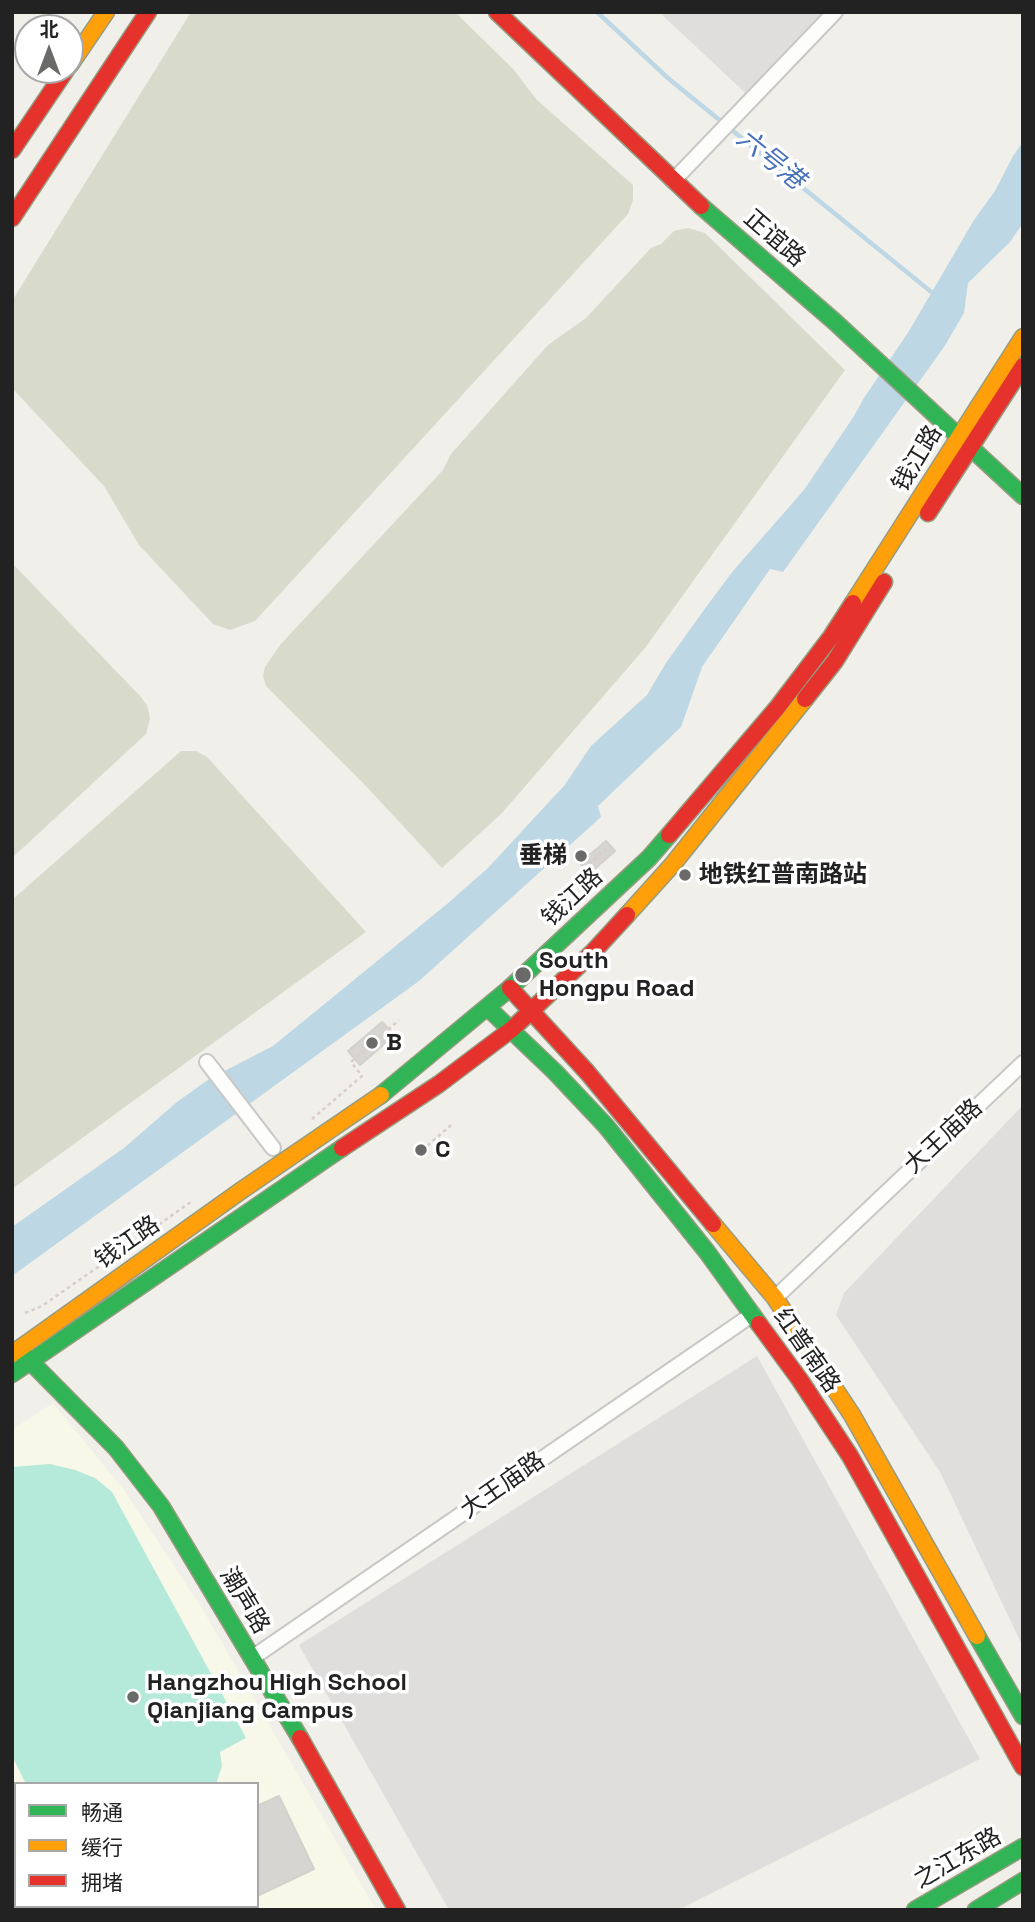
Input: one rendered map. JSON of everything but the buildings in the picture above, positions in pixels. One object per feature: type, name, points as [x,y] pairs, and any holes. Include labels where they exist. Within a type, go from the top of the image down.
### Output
[{"type":"main road","points":[[84,44],[106,12]]},
{"type":"main road","points":[[12,218],[148,12]]},
{"type":"main road","name":"正谊路","points":[[501,14],[673,181],[835,322],[1023,496]]},
{"type":"main road","points":[[12,150],[57,84]]},
{"type":"main road","name":"钱江路","points":[[12,1374],[439,1084],[512,1030],[593,952],[646,894],[835,661],[1023,337]]},
{"type":"main road","name":"钱江路","points":[[14,1349],[381,1095],[510,988],[649,858],[769,718],[831,637],[963,443],[1023,366]]},
{"type":"main road","name":"红普南路","points":[[510,988],[613,1103],[775,1298],[852,1415],[1023,1716]]},
{"type":"main road","name":"红普南路","points":[[488,1007],[606,1126],[707,1252],[800,1380],[850,1456],[1023,1768]]},
{"type":"main road","name":"潮声路","points":[[14,1349],[116,1448],[161,1506],[278,1698],[397,1910]]},
{"type":"main road","name":"之江东路","points":[[915,1910],[1023,1847]]},
{"type":"main road","points":[[976,1910],[1023,1881]]},
{"type":"street","points":[[673,181],[835,12]]},
{"type":"street","points":[[207,1062],[273,1148]]},
{"type":"street","name":"大王庙路","points":[[775,1298],[1023,1063]]},
{"type":"street","name":"大王庙路","points":[[252,1658],[753,1314]]},
{"type":"path","points":[[573,879],[606,849]]},
{"type":"path","points":[[306,1124],[362,1076],[351,1062],[399,1020]]},
{"type":"path","points":[[416,1155],[451,1125]]},
{"type":"path","points":[[25,1313],[42,1306],[191,1203]]},
{"type":"shaded area","points":[[191,12],[455,12],[513,69],[537,100],[633,185],[633,200],[628,214],[255,621],[230,630],[213,624],[139,545],[104,486],[12,388],[12,301]]},
{"type":"shaded area","points":[[659,12],[822,12],[755,102]]},
{"type":"shaded area","points":[[688,228],[705,233],[845,370],[645,648],[502,813],[442,868],[366,786],[266,686],[263,676],[265,667],[280,645],[443,470],[451,454],[548,345],[586,318],[651,248],[661,244],[674,231]]},
{"type":"shaded area","points":[[12,563],[140,696],[147,705],[150,718],[146,734],[12,858]]},
{"type":"shaded area","points":[[181,751],[196,751],[207,757],[366,932],[12,1189],[12,900]]},
{"type":"shaded area","points":[[1023,1105],[1023,1647],[940,1472],[836,1315],[844,1293]]},
{"type":"shaded area","points":[[757,1356],[980,1759],[678,1910],[449,1910],[299,1645]]},
{"type":"shaded area","name":"Hangzhou High School Qianjiang Campus","points":[[53,1403],[124,1490],[203,1610],[376,1910],[12,1910],[12,1430]]},
{"type":"green space","name":"Hangzhou High School Qianjiang Campus","points":[[50,1464],[75,1470],[95,1478],[112,1492],[246,1738],[220,1752],[222,1766],[217,1782],[25,1782],[12,1756],[12,1467]]},
{"type":"water","points":[[1023,142],[1023,223],[1010,242],[968,283],[964,313],[944,347],[783,572],[770,569],[702,667],[681,727],[598,806],[601,817],[419,981],[12,1276],[12,1227],[124,1148],[177,1102],[209,1079],[273,1046],[447,904],[488,868],[564,786],[591,746],[647,695],[666,663],[733,571],[804,490],[909,331]]},
{"type":"waterway","name":"六号港","points":[[597,12],[669,79],[935,295]]},
{"type":"traffic: fast","points":[[701,206],[835,322],[1023,496]]},
{"type":"traffic: fast","points":[[381,1095],[510,988],[649,858],[669,835]]},
{"type":"traffic: fast","points":[[488,1008],[555,1072],[606,1126],[707,1252],[759,1324]]},
{"type":"traffic: fast","points":[[12,1374],[342,1148]]},
{"type":"traffic: fast","points":[[23,1354],[116,1448],[161,1506],[300,1738]]},
{"type":"traffic: fast","points":[[977,1636],[1023,1716]]},
{"type":"traffic: fast","points":[[915,1910],[1023,1847]]},
{"type":"traffic: fast","points":[[976,1910],[1023,1881]]},
{"type":"traffic: slow","points":[[84,44],[106,12]]},
{"type":"traffic: slow","points":[[853,603],[1023,337]]},
{"type":"traffic: slow","points":[[627,915],[673,864],[805,699]]},
{"type":"traffic: slow","points":[[12,1354],[381,1095]]},
{"type":"traffic: slow","points":[[713,1224],[775,1298],[852,1415],[977,1636]]},
{"type":"traffic: jam","points":[[12,218],[148,12]]},
{"type":"traffic: jam","points":[[497,12],[701,206]]},
{"type":"traffic: jam","points":[[12,150],[57,84]]},
{"type":"traffic: jam","points":[[928,513],[1023,366]]},
{"type":"traffic: jam","points":[[805,699],[835,661],[884,582]]},
{"type":"traffic: jam","points":[[669,835],[777,708],[831,637],[853,603]]},
{"type":"traffic: jam","points":[[342,1148],[439,1084],[512,1029],[593,952],[627,915]]},
{"type":"traffic: jam","points":[[510,988],[587,1072],[713,1224]]},
{"type":"traffic: jam","points":[[759,1324],[850,1456],[1023,1767]]},
{"type":"traffic: jam","points":[[300,1738],[397,1910]]},
{"type":"place","name":"垂梯","points":[[581,856]]},
{"type":"place","name":"地铁红普南路站","points":[[685,875]]},
{"type":"place","name":"South Hongpu Road","points":[[523,975]]},
{"type":"place","name":"B","points":[[372,1043]]},
{"type":"place","name":"C","points":[[421,1150]]},
{"type":"place","name":"Hangzhou High School Qianjiang Campus","points":[[133,1697]]}]
